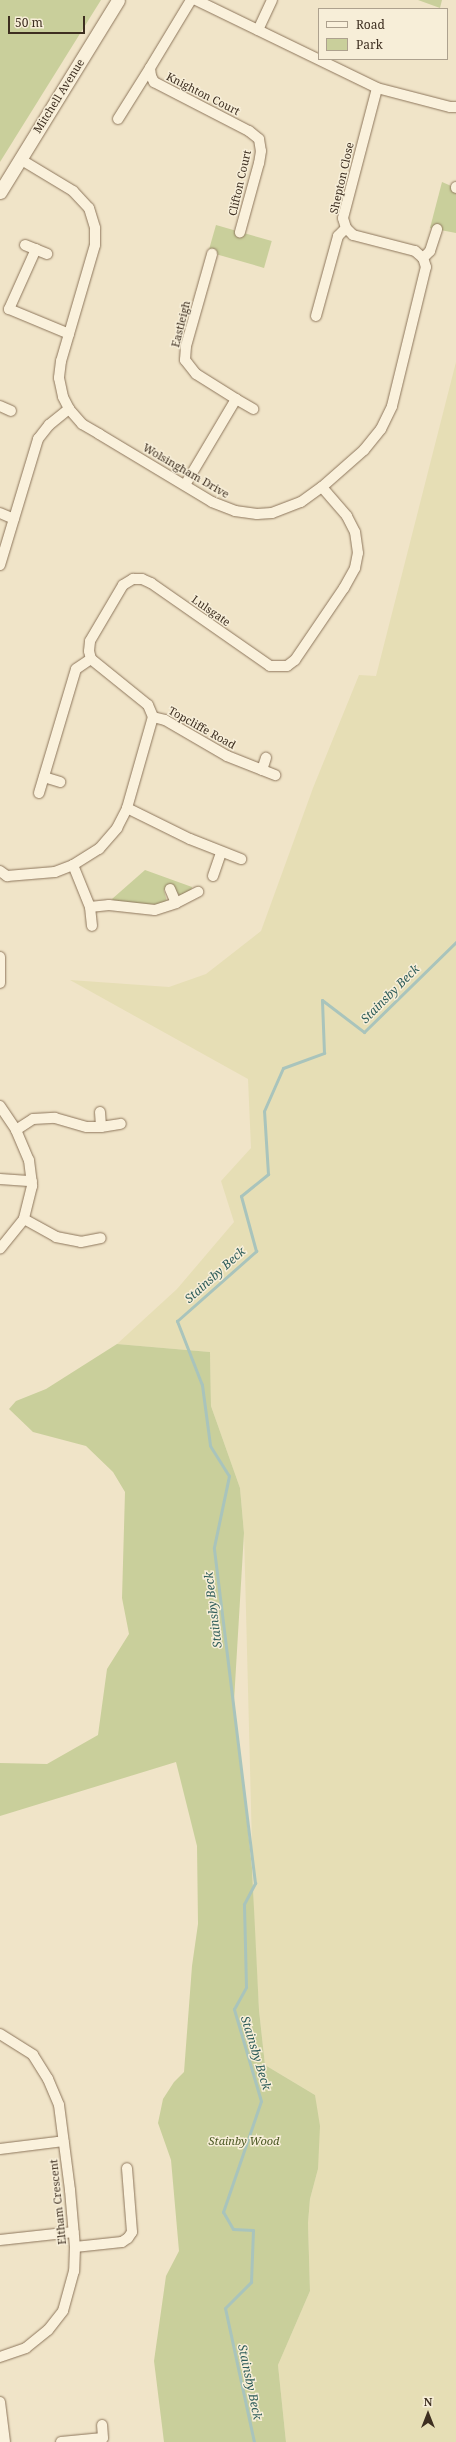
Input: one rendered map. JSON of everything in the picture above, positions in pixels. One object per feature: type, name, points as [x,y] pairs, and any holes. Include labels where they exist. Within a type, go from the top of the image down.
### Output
[{"type":"street","name":"Mitchell Avenue","points":[[0,192],[118,0]]},
{"type":"street","points":[[118,119],[192,0]]},
{"type":"street","points":[[196,0],[318,59]]},
{"type":"street","points":[[258,30],[272,0]]},
{"type":"street","points":[[320,60],[377,88],[450,107],[456,107]]},
{"type":"street","name":"Knighton Court","points":[[150,68],[154,82],[249,131],[259,139]]},
{"type":"street","name":"Shepton Close","points":[[316,316],[338,236],[346,228],[343,218],[377,88]]},
{"type":"street","name":"Clifton Court","points":[[240,232],[259,163],[261,151],[259,139]]},
{"type":"street","name":"Wolsingham Drive","points":[[20,159],[74,191],[89,208],[96,228],[94,245],[61,361],[59,378],[63,397],[69,409],[82,424],[212,502],[235,511],[257,514],[272,513],[301,502],[322,487],[364,450],[381,429],[392,406],[426,267],[423,258]]},
{"type":"street","points":[[346,228],[353,235],[415,251],[423,258],[430,251],[438,229]]},
{"type":"street","points":[[25,244],[46,254]]},
{"type":"street","points":[[36,250],[9,309],[69,334]]},
{"type":"street","name":"Eastleigh","points":[[212,254],[186,346],[185,360],[196,374],[253,409]]},
{"type":"street","points":[[185,485],[236,399]]},
{"type":"street","points":[[0,406],[11,411]]},
{"type":"street","points":[[0,565],[38,439],[49,425],[69,409]]},
{"type":"street","name":"Lulsgate","points":[[91,659],[89,651],[90,641],[123,585],[133,579],[142,579],[151,583],[270,666],[287,666],[294,660],[344,588],[355,568],[358,553],[355,532],[346,516],[322,487]]},
{"type":"street","points":[[0,513],[14,519]]},
{"type":"street","points":[[39,793],[76,669],[91,659]]},
{"type":"street","name":"Topcliffe Road","points":[[0,871],[7,876],[55,872],[73,865],[99,848],[117,828],[127,808],[153,716],[148,705],[91,659]]},
{"type":"street","name":"Topcliffe Road","points":[[153,716],[165,720],[227,756],[275,775]]},
{"type":"street","points":[[262,770],[266,758]]},
{"type":"street","points":[[44,777],[60,782]]},
{"type":"street","points":[[127,808],[221,853],[241,859]]},
{"type":"street","points":[[213,876],[221,853]]},
{"type":"street","points":[[73,865],[90,907],[92,926]]},
{"type":"street","points":[[170,889],[176,903]]},
{"type":"street","points":[[90,907],[109,905],[155,910],[176,903],[198,892]]},
{"type":"street","points":[[0,957],[0,983]]},
{"type":"street","points":[[0,1106],[16,1130],[30,1160],[32,1181],[30,1201],[24,1219],[0,1249]]},
{"type":"street","points":[[100,1112],[101,1127]]},
{"type":"street","points":[[16,1130],[33,1119],[55,1118],[87,1127],[101,1127],[121,1124]]},
{"type":"street","points":[[0,1179],[32,1181]]},
{"type":"street","points":[[24,1219],[56,1236],[81,1242],[101,1238]]},
{"type":"street","name":"Eltham Crescent","points":[[0,2034],[33,2055],[48,2079],[59,2105],[75,2247],[74,2271],[63,2311],[48,2330],[26,2348],[0,2358]]},
{"type":"street","points":[[0,2149],[64,2142]]},
{"type":"street","points":[[75,2247],[122,2242],[128,2238],[132,2232],[128,2168]]},
{"type":"street","points":[[0,2240],[74,2232]]},
{"type":"street","points":[[0,2402],[5,2442]]},
{"type":"street","points":[[61,2442],[103,2438],[102,2425]]},
{"type":"shaded area","points":[[456,362],[456,2442],[286,2442],[278,2365],[310,2291],[308,2223],[310,2199],[318,2169],[315,2095],[265,2065],[259,2010],[254,1924],[244,1533],[240,1488],[211,1406],[210,1352],[117,1344],[177,1289],[234,1222],[221,1181],[251,1148],[248,1079],[70,980],[169,987],[206,974],[261,931],[313,788],[359,675],[376,676]]},
{"type":"green space","points":[[0,0],[101,0],[0,162]]},
{"type":"green space","points":[[418,0],[442,0],[440,8]]},
{"type":"green space","points":[[442,182],[456,188],[456,233],[430,228]]},
{"type":"green space","points":[[216,225],[272,241],[264,268],[208,252]]},
{"type":"green space","points":[[145,870],[192,887],[191,891],[185,895],[179,895],[173,888],[164,890],[167,902],[161,905],[115,902],[112,899]]},
{"type":"green space","name":"Stainby Wood","points":[[117,1344],[210,1352],[211,1406],[240,1488],[244,1533],[234,1701],[252,1868],[259,2010],[265,2065],[315,2095],[320,2126],[318,2169],[310,2199],[308,2223],[310,2291],[278,2365],[286,2442],[164,2442],[154,2361],[166,2276],[179,2251],[171,2160],[158,2123],[163,2099],[174,2082],[184,2072],[192,1966],[198,1924],[197,1846],[176,1762],[0,1816],[0,1763],[47,1764],[98,1735],[107,1669],[129,1634],[122,1598],[125,1492],[113,1472],[86,1446],[33,1432],[9,1409],[16,1401],[46,1389]]},
{"type":"waterway","name":"Stainsby Beck","points":[[254,2442],[225,2308],[251,2282],[253,2230],[233,2229],[223,2212],[261,2101],[234,2009],[246,1987],[244,1904],[255,1883],[214,1547],[229,1476],[210,1445],[202,1385],[177,1321],[256,1251],[241,1196],[268,1174],[264,1111],[283,1068],[324,1053],[322,1000],[364,1032],[456,942]]}]
